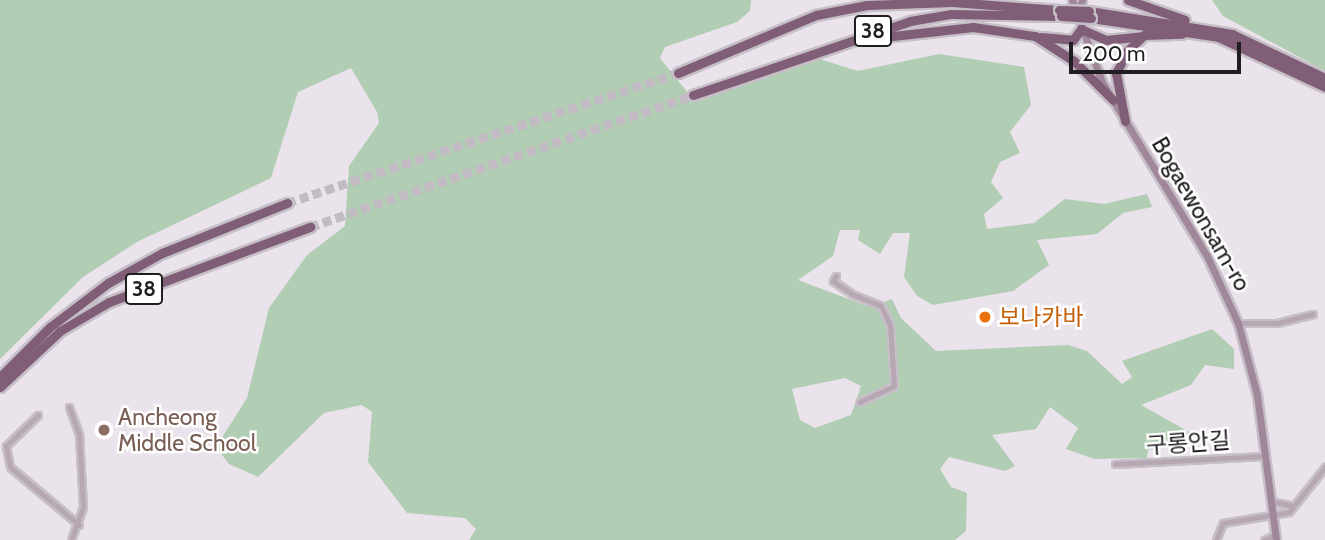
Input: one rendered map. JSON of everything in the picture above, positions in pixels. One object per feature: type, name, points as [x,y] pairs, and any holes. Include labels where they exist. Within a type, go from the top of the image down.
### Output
[{"type":"highway","points":[[867,5],[891,0]]},
{"type":"highway","points":[[1135,1],[1193,24]]},
{"type":"highway","name":"38","points":[[678,73],[816,15],[867,5],[952,2],[1060,13]]},
{"type":"highway","name":"38","points":[[1090,14],[1200,32],[1252,49],[1325,87]]},
{"type":"highway","name":"38","points":[[694,95],[830,45],[951,15],[1090,14],[1193,24],[1257,43],[1325,78]]},
{"type":"highway","points":[[830,45],[973,27],[1073,40],[1081,29],[1106,40],[1200,32]]},
{"type":"highway","points":[[1125,121],[1116,73],[1144,35]]},
{"type":"highway","points":[[1035,36],[1074,61],[1112,100]]},
{"type":"highway","name":"38","points":[[0,377],[50,327],[108,284],[162,253],[288,203]]},
{"type":"highway","name":"38","points":[[0,387],[60,331],[109,302],[310,227]]},
{"type":"main road","name":"Bogaewonsam-ro","points":[[1072,0],[1081,29],[1112,100],[1207,256],[1238,323],[1264,456],[1275,538]]},
{"type":"main road","points":[[1076,15],[1082,0]]},
{"type":"street","points":[[836,276],[833,281],[852,294],[881,306],[890,325],[894,386],[859,402]]},
{"type":"street","points":[[1238,323],[1313,314]]},
{"type":"street","points":[[69,407],[79,435],[83,507],[79,525],[71,540]]},
{"type":"street","points":[[38,415],[6,446],[10,467],[79,525]]},
{"type":"street","name":"구롱안길","points":[[1115,464],[1264,456]]},
{"type":"street","points":[[1216,540],[1223,523],[1272,519],[1296,506],[1325,467]]},
{"type":"street","points":[[1270,501],[1296,506]]},
{"type":"street","points":[[1264,540],[1275,538]]},
{"type":"green space","points":[[0,0],[751,0],[750,11],[737,22],[665,47],[660,58],[692,98],[816,58],[858,71],[939,54],[1024,67],[1031,105],[1010,132],[1020,153],[1000,162],[991,182],[1003,198],[984,214],[987,229],[1034,223],[1065,199],[1104,204],[1147,194],[1152,207],[1123,213],[1097,234],[1037,240],[1049,265],[1013,291],[933,305],[917,296],[904,277],[910,233],[893,233],[880,254],[858,240],[860,230],[840,230],[833,256],[798,280],[870,307],[892,299],[901,318],[936,351],[1068,345],[1087,351],[1122,384],[1132,377],[1122,361],[1212,329],[1234,349],[1234,369],[1205,365],[1191,385],[1141,405],[1191,433],[1191,439],[1148,450],[1147,458],[1094,459],[1066,449],[1078,428],[1050,407],[1036,429],[992,435],[1015,466],[1005,471],[949,457],[940,469],[951,487],[967,493],[966,531],[955,540],[469,540],[476,529],[465,518],[407,513],[368,462],[372,412],[362,405],[324,413],[258,477],[229,464],[216,447],[247,398],[269,308],[307,255],[345,226],[349,166],[379,123],[377,112],[351,68],[298,92],[271,178],[137,242],[83,277],[0,359]],"holes":[[[845,378],[861,386],[851,415],[815,428],[800,420],[792,389]]]},
{"type":"green space","points":[[1212,0],[1325,0],[1325,71],[1223,16]]},
{"type":"tunnel","points":[[287,203],[678,73]]},
{"type":"tunnel","points":[[310,227],[693,95]]},
{"type":"place","name":"보나카바","points":[[985,317]]},
{"type":"place","name":"Ancheong Middle School","points":[[104,430]]}]
